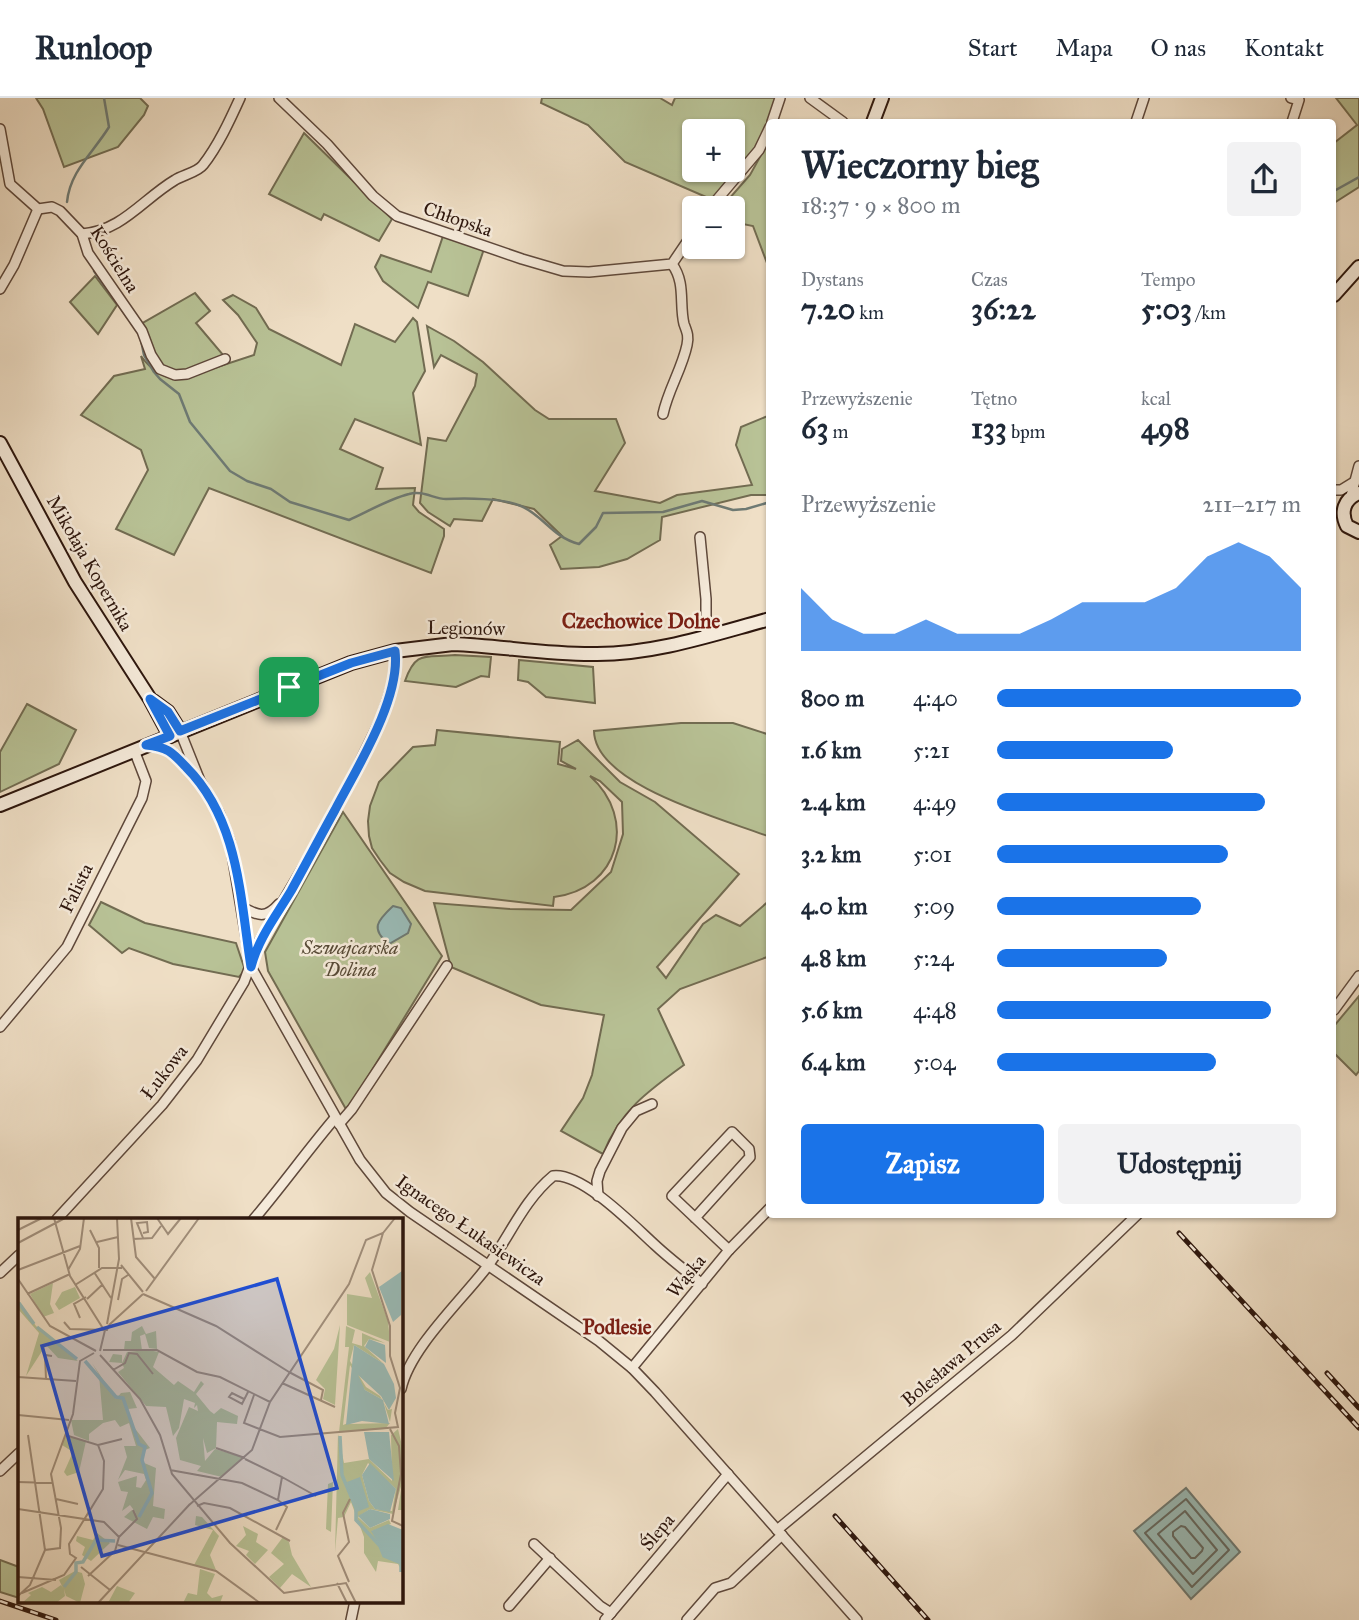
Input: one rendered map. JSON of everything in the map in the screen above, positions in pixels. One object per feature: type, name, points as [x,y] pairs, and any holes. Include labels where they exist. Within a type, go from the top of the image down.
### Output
[{"type":"street","points":[[82,234],[120,223],[169,184],[201,168],[240,98]]},
{"type":"street","name":"Chłopska","points":[[279,98],[327,144],[373,196],[397,216],[563,271],[589,272],[672,264]]},
{"type":"street","points":[[773,119],[780,98]]},
{"type":"street","points":[[810,98],[839,119]]},
{"type":"street","points":[[874,119],[882,98]]},
{"type":"street","points":[[1137,119],[1144,98]]},
{"type":"street","points":[[1291,98],[1299,100],[1293,119]]},
{"type":"street","name":"Kościelna","points":[[0,129],[10,184],[38,209],[52,207],[60,211],[82,234],[88,253],[142,331],[151,355],[160,369],[175,375],[187,374],[225,359]]},
{"type":"street","points":[[720,196],[759,150],[766,135]]},
{"type":"street","points":[[0,289],[14,265],[38,209]]},
{"type":"street","points":[[663,414],[685,351],[688,334],[684,324],[680,282],[672,264],[682,249]]},
{"type":"street","points":[[1336,293],[1359,267]]},
{"type":"street","name":"Mikołaja Kopernika","points":[[0,443],[75,582],[175,734]]},
{"type":"street","points":[[1352,486],[1344,520],[1348,526],[1359,532]]},
{"type":"street","points":[[699,537],[706,599],[706,636]]},
{"type":"street","name":"Legionów","points":[[0,805],[351,663],[395,651],[453,644],[598,654],[645,649],[766,620]]},
{"type":"street","name":"Łukowa","points":[[58,1218],[154,1114],[183,1078],[244,982],[255,951],[292,889],[382,717],[395,676],[395,651]]},
{"type":"street","points":[[140,747],[162,746],[173,752],[175,734]]},
{"type":"street","name":"Ignacego Łukasiewicza","points":[[175,734],[226,829],[234,858],[251,967],[360,1160],[386,1193],[410,1212],[489,1264],[632,1368],[858,1620]]},
{"type":"street","name":"Falista","points":[[0,1027],[67,947],[142,798],[146,781],[140,747]]},
{"type":"street","name":"Ignacego Łukasiewicza","points":[[173,752],[200,781]]},
{"type":"street","name":"Łukowa","points":[[245,927],[250,919],[273,911],[292,889]]},
{"type":"street","points":[[242,907],[258,916]]},
{"type":"street","points":[[245,927],[252,930],[269,927]]},
{"type":"street","points":[[255,1218],[337,1121],[352,1109],[447,966]]},
{"type":"street","points":[[1336,1007],[1359,976]]},
{"type":"street","points":[[598,1196],[597,1181],[600,1171],[622,1128],[636,1111],[652,1104]]},
{"type":"street","points":[[695,1218],[750,1157],[749,1149],[732,1132],[672,1196],[695,1218],[729,1250]]},
{"type":"street","points":[[402,1386],[409,1364],[489,1264],[521,1211],[535,1193],[554,1176],[567,1176],[598,1196],[625,1216],[702,1284]]},
{"type":"street","name":"Wąska","points":[[632,1368],[729,1250],[766,1212]]},
{"type":"street","name":"Bolesława Prusa","points":[[687,1620],[715,1588],[732,1583],[780,1532],[1012,1335],[1134,1218]]},
{"type":"street","points":[[0,1273],[18,1256]]},
{"type":"street","points":[[0,1471],[18,1454]]},
{"type":"street","name":"Ślepa","points":[[534,1544],[608,1616],[728,1474]]},
{"type":"street","points":[[509,1606],[550,1558]]},
{"type":"street","points":[[351,1620],[355,1602]]},
{"type":"green space","points":[[36,98],[140,98],[148,106],[118,147],[64,167],[43,109]]},
{"type":"green space","points":[[542,98],[660,98],[672,105],[675,98],[777,98],[769,119],[766,119],[757,149],[745,163],[745,119],[682,119],[682,182],[729,182],[716,196],[704,196],[625,162],[588,125],[541,103]]},
{"type":"green space","points":[[1336,98],[1359,98],[1359,187],[1336,202],[1336,141],[1357,125]]},
{"type":"green space","points":[[304,133],[392,219],[379,241],[324,214],[321,220],[269,194]]},
{"type":"green space","points":[[766,146],[766,260],[753,226],[745,224],[745,196],[732,196],[745,181]]},
{"type":"green space","points":[[443,236],[484,249],[468,296],[428,282],[418,308],[383,281],[375,267],[381,255],[431,272]]},
{"type":"green space","points":[[95,276],[117,305],[98,334],[70,302]]},
{"type":"green space","points":[[195,293],[210,311],[196,323],[224,356],[191,369],[173,372],[166,370],[154,356],[141,324]]},
{"type":"green space","points":[[233,295],[256,308],[269,329],[341,365],[355,324],[395,342],[413,318],[417,322],[425,371],[413,393],[421,445],[355,419],[340,449],[383,468],[376,489],[415,488],[413,505],[444,529],[431,573],[209,488],[174,555],[116,529],[148,470],[141,450],[81,415],[114,376],[145,369],[141,356],[158,373],[181,379],[254,355],[257,343],[238,315],[223,300]]},
{"type":"green space","points":[[427,326],[483,362],[535,410],[549,419],[616,419],[625,443],[595,491],[660,503],[677,495],[752,485],[736,445],[741,427],[766,417],[766,495],[751,495],[662,517],[660,540],[627,559],[599,567],[561,569],[550,545],[562,536],[534,509],[493,499],[482,521],[454,519],[450,526],[428,512],[420,503],[428,438],[446,441],[475,386],[477,374],[441,355],[434,367]]},
{"type":"green space","points":[[429,656],[491,657],[489,677],[481,676],[456,687],[405,681],[413,664],[418,660]]},
{"type":"green space","points":[[519,660],[593,667],[595,703],[546,697],[528,682],[518,680]]},
{"type":"green space","points":[[27,704],[76,730],[59,764],[0,792],[0,752]]},
{"type":"green space","points":[[681,723],[733,723],[766,734],[766,836],[666,798],[639,784],[616,768],[600,751],[594,731]]},
{"type":"green space","points":[[437,730],[560,742],[558,764],[576,769],[561,761],[562,749],[578,740],[620,782],[655,802],[739,874],[657,967],[666,978],[703,924],[716,915],[740,926],[766,903],[766,957],[680,989],[658,1009],[684,1065],[636,1103],[618,1126],[603,1154],[561,1131],[583,1098],[592,1075],[604,1015],[541,1005],[451,967],[434,903],[510,909],[571,910],[611,872],[623,834],[622,802],[600,781],[590,776],[605,793],[614,812],[617,831],[614,850],[607,867],[594,881],[576,891],[554,897],[553,906],[425,891],[390,873],[372,848],[368,821],[370,806],[379,782],[413,747],[435,745]]},
{"type":"green space","name":"Szwajcarska Dolina","points":[[343,812],[442,956],[347,1111],[268,971],[265,952]]},
{"type":"green space","points":[[101,902],[145,923],[236,943],[245,970],[239,977],[173,964],[129,948],[122,953],[89,925]]},
{"type":"green space","points":[[1359,996],[1359,1071],[1356,1075],[1336,1055],[1336,1024]]},
{"type":"green space","points":[[0,1560],[18,1567],[18,1598],[0,1592]]},
{"type":"water","points":[[393,906],[401,908],[411,924],[408,933],[389,944],[379,934],[378,925]]},
{"type":"water","points":[[1186,1488],[1240,1552],[1191,1599],[1134,1531]]},
{"type":"waterway","points":[[67,202],[77,172],[109,127],[104,98]]},
{"type":"waterway","points":[[1336,190],[1359,177]]},
{"type":"waterway","points":[[94,271],[127,317]]},
{"type":"waterway","points":[[141,340],[144,355],[154,372],[179,394],[190,422],[230,471],[247,481],[271,489],[290,502],[349,520],[394,499],[414,493],[442,499],[495,500],[514,503],[529,510],[562,537],[579,544],[596,527],[603,513],[663,512],[702,501],[733,510],[766,503]]},
{"type":"railway","points":[[1179,1233],[1359,1428]]},
{"type":"railway","points":[[1327,1373],[1359,1408]]},
{"type":"railway","points":[[835,1516],[928,1620]]},
{"type":"railway","points":[[0,1601],[56,1620]]},
{"type":"district","name":"Czechowice Dolne","points":[[641,621]]},
{"type":"district","name":"Podlesie","points":[[617,1327]]},
{"type":"route","points":[[395,651],[395,676],[382,717],[292,889],[258,944],[251,967],[234,858],[226,829],[200,781],[173,752],[162,746],[146,745],[170,736],[150,699],[168,712],[180,731],[289,687],[351,663],[395,651]]}]
